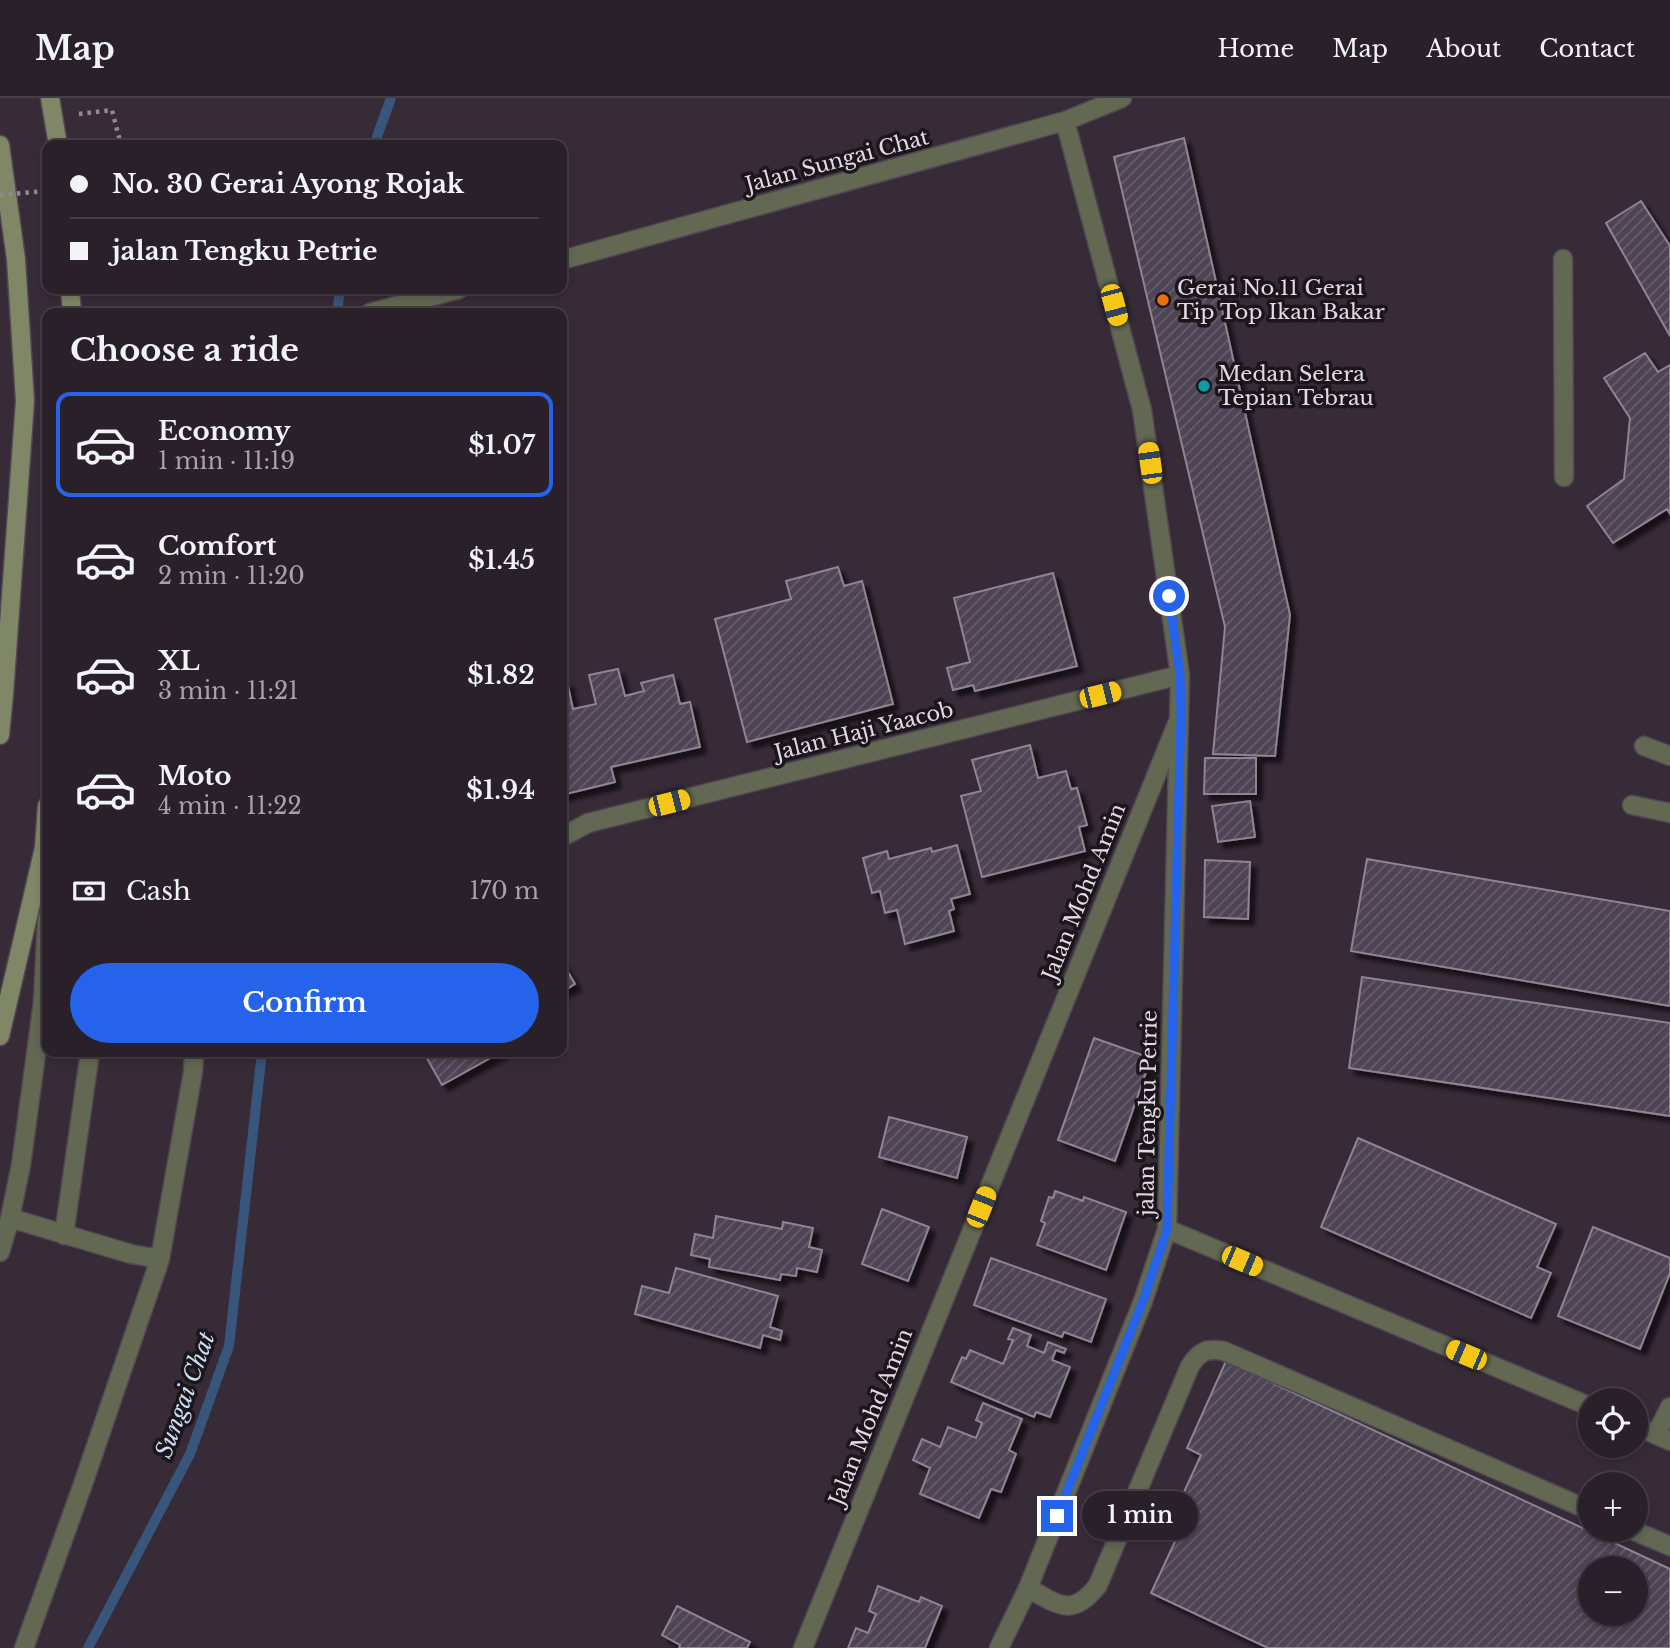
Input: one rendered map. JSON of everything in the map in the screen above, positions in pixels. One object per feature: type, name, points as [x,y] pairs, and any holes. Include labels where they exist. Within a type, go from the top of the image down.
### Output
[{"type":"main road","points":[[50,98],[57,140]]},
{"type":"main road","points":[[0,145],[16,259],[25,401],[0,735]]},
{"type":"main road","points":[[0,1036],[42,857]]},
{"type":"street","name":"Jalan Sungai Chat","points":[[567,259],[1065,121],[1122,98]]},
{"type":"street","name":"Jalan Mohd Amin","points":[[803,1648],[1181,715],[1180,675],[1142,410],[1065,121]]},
{"type":"street","points":[[1563,259],[1564,477]]},
{"type":"street","points":[[389,308],[440,294]]},
{"type":"street","name":"Jalan Haji Yaacob","points":[[567,834],[588,823],[1180,675]]},
{"type":"street","name":"jalan Tengku Petrie","points":[[999,1648],[1028,1588],[1143,1301],[1167,1230],[1181,715]]},
{"type":"street","points":[[1644,746],[1670,756]]},
{"type":"street","points":[[1632,805],[1670,813]]},
{"type":"street","points":[[0,1252],[21,1165],[42,1009]]},
{"type":"street","points":[[64,1235],[89,1057]]},
{"type":"street","points":[[24,1648],[160,1259],[194,1057]]},
{"type":"street","points":[[10,1218],[131,1254],[160,1259]]},
{"type":"street","points":[[1167,1230],[1578,1402]]},
{"type":"street","points":[[1028,1588],[1054,1603],[1067,1606],[1079,1604],[1088,1598],[1098,1585],[1190,1366],[1197,1355],[1210,1349],[1224,1351],[1578,1505]]},
{"type":"street","points":[[1663,1438],[1670,1407]]},
{"type":"street","points":[[1648,1537],[1670,1546]]},
{"type":"path","points":[[112,110],[120,140]]},
{"type":"path","points":[[0,195],[42,191]]},
{"type":"building","name":"Medan Selera Tepian Tebrau","points":[[1184,138],[1290,615],[1275,756],[1213,754],[1225,627],[1114,157]]},
{"type":"building","points":[[1641,201],[1670,246],[1670,336],[1606,223]]},
{"type":"building","points":[[1645,353],[1658,372],[1670,365],[1670,514],[1667,509],[1613,543],[1587,506],[1624,479],[1630,418],[1604,378]]},
{"type":"building","points":[[838,567],[844,586],[862,581],[893,704],[747,742],[715,619],[791,599],[786,581]]},
{"type":"building","points":[[1053,573],[1077,666],[975,691],[973,685],[953,690],[947,668],[970,662],[954,598]]},
{"type":"building","points":[[618,669],[625,696],[644,691],[641,683],[673,675],[680,704],[690,702],[700,747],[611,767],[615,782],[567,794],[567,681],[573,709],[596,704],[589,675]]},
{"type":"building","points":[[1030,745],[1038,778],[1066,771],[1071,789],[1077,788],[1087,825],[1079,827],[1085,851],[982,877],[961,796],[981,791],[972,760]]},
{"type":"building","points":[[1205,758],[1256,758],[1256,794],[1204,794]]},
{"type":"building","points":[[1250,801],[1255,837],[1218,842],[1212,806]]},
{"type":"building","points":[[957,845],[970,894],[951,899],[954,909],[949,911],[954,931],[905,944],[897,910],[885,913],[880,891],[872,893],[863,858],[887,851],[889,859],[931,848],[932,852]]},
{"type":"building","points":[[1367,859],[1670,911],[1670,1006],[1351,951]]},
{"type":"building","points":[[1205,860],[1250,862],[1248,919],[1204,917]]},
{"type":"building","points":[[567,970],[575,984],[567,989]]},
{"type":"building","points":[[1362,977],[1670,1023],[1670,1116],[1349,1068]]},
{"type":"building","points":[[1094,1038],[1151,1058],[1115,1161],[1058,1140]]},
{"type":"building","points":[[426,1057],[492,1057],[442,1085]]},
{"type":"building","points":[[889,1117],[967,1137],[957,1178],[879,1157]]},
{"type":"building","points":[[1358,1138],[1556,1224],[1537,1267],[1551,1273],[1531,1318],[1321,1227]]},
{"type":"building","points":[[1055,1191],[1083,1201],[1084,1197],[1126,1212],[1106,1270],[1037,1245],[1045,1223],[1041,1221],[1049,1197],[1053,1198]]},
{"type":"building","points":[[882,1209],[929,1227],[908,1281],[862,1264]]},
{"type":"building","points":[[716,1216],[782,1229],[783,1222],[813,1228],[809,1247],[822,1250],[817,1272],[797,1268],[796,1276],[781,1274],[780,1280],[709,1267],[710,1259],[691,1255],[695,1234],[713,1238]]},
{"type":"building","points":[[1593,1227],[1670,1258],[1670,1273],[1640,1349],[1558,1316]]},
{"type":"building","points":[[991,1258],[1106,1299],[1091,1342],[1064,1332],[1062,1337],[974,1305]]},
{"type":"building","points":[[676,1268],[778,1296],[770,1327],[782,1331],[780,1340],[763,1335],[760,1348],[635,1314],[642,1286],[669,1293]]},
{"type":"building","points":[[1013,1328],[1031,1335],[1027,1346],[1044,1353],[1048,1342],[1066,1349],[1064,1353],[1056,1350],[1052,1360],[1070,1367],[1050,1417],[1036,1412],[1034,1417],[951,1382],[962,1357],[966,1359],[970,1350],[1003,1364],[1013,1340],[1008,1339]]},
{"type":"building","points":[[1226,1361],[1578,1526],[1578,1542],[1612,1542],[1642,1556],[1578,1556],[1578,1626],[1648,1626],[1648,1559],[1670,1569],[1670,1648],[1268,1648],[1151,1593],[1179,1533],[1168,1527],[1201,1455],[1187,1448]]},
{"type":"building","points":[[983,1403],[1022,1419],[1009,1450],[1016,1454],[1001,1492],[991,1489],[979,1518],[920,1494],[930,1468],[913,1460],[922,1439],[940,1447],[948,1427],[976,1438],[982,1423],[976,1420]]},
{"type":"building","points":[[878,1586],[919,1602],[921,1597],[942,1606],[925,1648],[848,1648],[856,1628],[868,1633],[876,1614],[869,1611]]},
{"type":"building","points":[[677,1606],[750,1642],[747,1648],[679,1648],[680,1645],[662,1635]]},
{"type":"waterway","name":"Sungai Chat","points":[[376,140],[391,98]]},
{"type":"waterway","name":"Sungai Chat","points":[[338,308],[339,294]]},
{"type":"waterway","name":"Sungai Chat","points":[[88,1648],[190,1454],[229,1346],[261,1057]]},
{"type":"place","name":"Gerai No.11 Gerai Tip Top Ikan Bakar","points":[[1163,300]]},
{"type":"place","name":"Medan Selera Tepian Tebrau","points":[[1204,386]]},
{"type":"route","points":[[1057,1516],[1143,1301],[1167,1230],[1181,715],[1180,675],[1169,596]]}]
